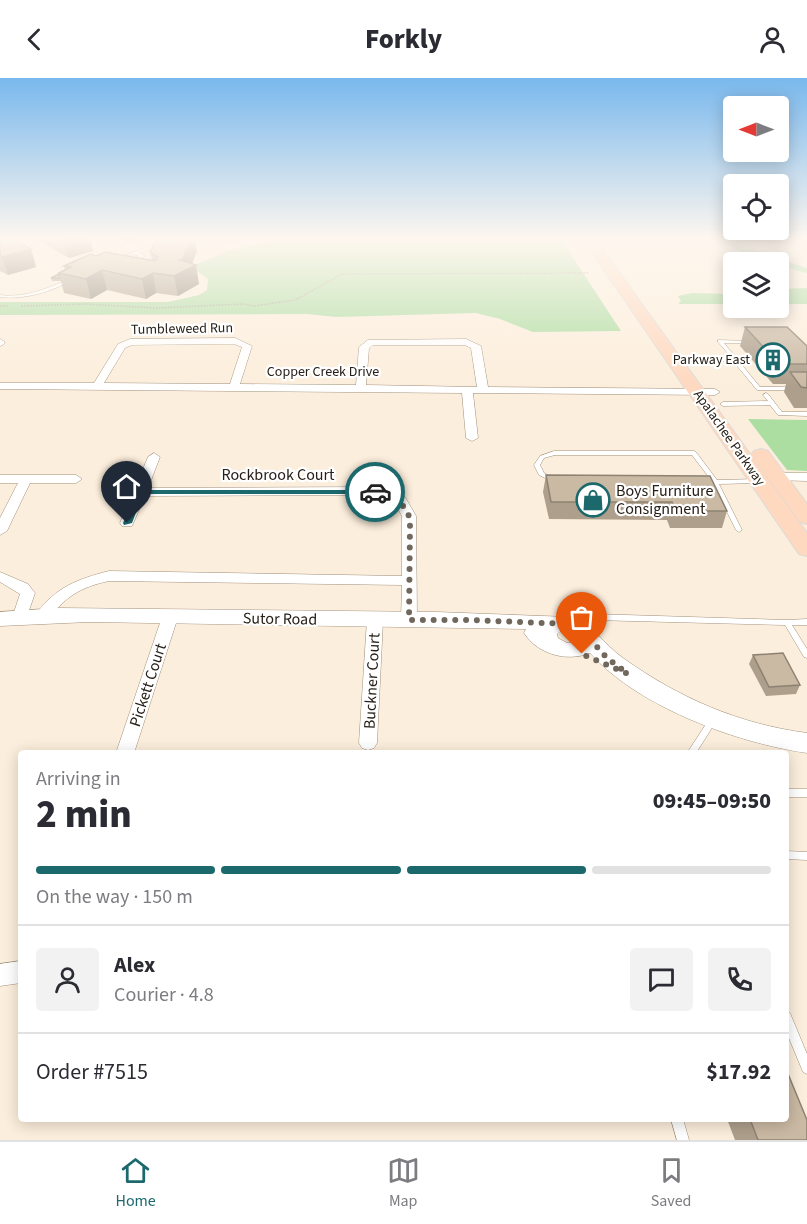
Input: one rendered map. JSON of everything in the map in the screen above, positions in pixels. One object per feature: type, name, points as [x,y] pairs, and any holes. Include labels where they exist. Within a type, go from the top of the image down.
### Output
[{"type":"main road","name":"Apalachee Parkway","points":[[630,288],[711,396],[768,479],[807,549]]},
{"type":"main road","name":"Apalachee Parkway","points":[[631,288],[690,359],[711,396],[768,479],[807,518]]},
{"type":"street","name":"Tumbleweed Run","points":[[98,387],[124,344],[136,341],[235,341],[247,346],[234,387]]},
{"type":"street","points":[[361,387],[364,347],[371,342],[466,342],[476,346],[483,390]]},
{"type":"street","name":"Copper Creek Drive","points":[[0,386],[361,387],[645,392],[667,396],[711,396]]},
{"type":"street","points":[[467,390],[471,438]]},
{"type":"street","points":[[127,523],[154,457]]},
{"type":"street","points":[[768,479],[807,477]]},
{"type":"street","points":[[0,479],[76,479]]},
{"type":"street","points":[[0,531],[26,479]]},
{"type":"street","name":"Rockbrook Court","points":[[140,492],[368,491],[390,496],[400,501],[409,516],[407,581],[409,620]]},
{"type":"street","points":[[42,617],[57,596],[69,588],[109,576],[407,581]]},
{"type":"street","points":[[0,577],[23,587],[28,593],[10,619]]},
{"type":"street","name":"Sutor Road","points":[[10,619],[170,617],[468,620],[517,623],[565,631],[628,674]]},
{"type":"street","name":"Pickett Court","points":[[126,750],[170,617]]},
{"type":"street","name":"Buckner Court","points":[[368,742],[375,620]]},
{"type":"street","name":"Sutor Road","points":[[565,631],[557,649],[598,660],[713,720],[766,736],[807,743]]},
{"type":"street","points":[[0,975],[18,972]]},
{"type":"lane","points":[[0,296],[25,296],[52,288]]},
{"type":"lane","points":[[753,342],[720,341],[759,388],[807,388]]},
{"type":"lane","points":[[690,359],[735,359]]},
{"type":"lane","points":[[765,395],[780,414],[807,414]]},
{"type":"lane","points":[[711,396],[772,403]]},
{"type":"lane","points":[[559,482],[544,476],[538,470],[537,462],[542,457],[554,453],[694,453],[715,481],[739,530]]},
{"type":"lane","points":[[692,482],[768,479]]},
{"type":"lane","points":[[565,631],[593,617],[807,622]]},
{"type":"lane","points":[[787,623],[807,655]]},
{"type":"lane","points":[[693,750],[713,720]]},
{"type":"lane","points":[[789,793],[807,793]]},
{"type":"lane","points":[[789,855],[807,856]]},
{"type":"lane","points":[[789,1024],[807,1068]]},
{"type":"lane","points":[[678,1122],[683,1140]]},
{"type":"path","points":[[21,306],[85,304],[154,308],[244,304],[254,306],[295,300],[317,288]]},
{"type":"path","points":[[0,306],[11,306]]},
{"type":"green space","points":[[207,288],[593,288],[621,331],[533,332],[500,319],[476,313],[336,317],[307,314],[0,315],[0,302],[168,302],[199,295]]},
{"type":"green space","points":[[807,288],[807,304],[789,304],[789,289]]},
{"type":"green space","points":[[692,293],[723,294],[723,304],[678,304],[681,301],[678,296]]},
{"type":"green space","points":[[748,419],[807,420],[807,471],[787,470]]},
{"type":"building","points":[[745,327],[787,327],[807,346],[807,364],[779,364]]},
{"type":"building","points":[[790,372],[807,372],[807,388],[801,387]]},
{"type":"building","points":[[546,475],[710,476],[727,511],[675,511],[672,502],[551,502]]},
{"type":"building","points":[[783,653],[800,685],[769,687],[753,655]]},
{"type":"building","points":[[789,1076],[807,1120],[807,1140],[758,1140],[751,1122],[789,1122]]},
{"type":"way so far","points":[[375,492],[400,501],[409,516],[407,581],[409,620],[570,624],[582,630],[607,658],[628,674],[582,654]]},
{"type":"place","name":"Parkway East","points":[[773,360]]},
{"type":"place","name":"Boys Furniture Consignment","points":[[593,500]]},
{"type":"route","points":[[127,523],[140,492],[375,492]]}]
